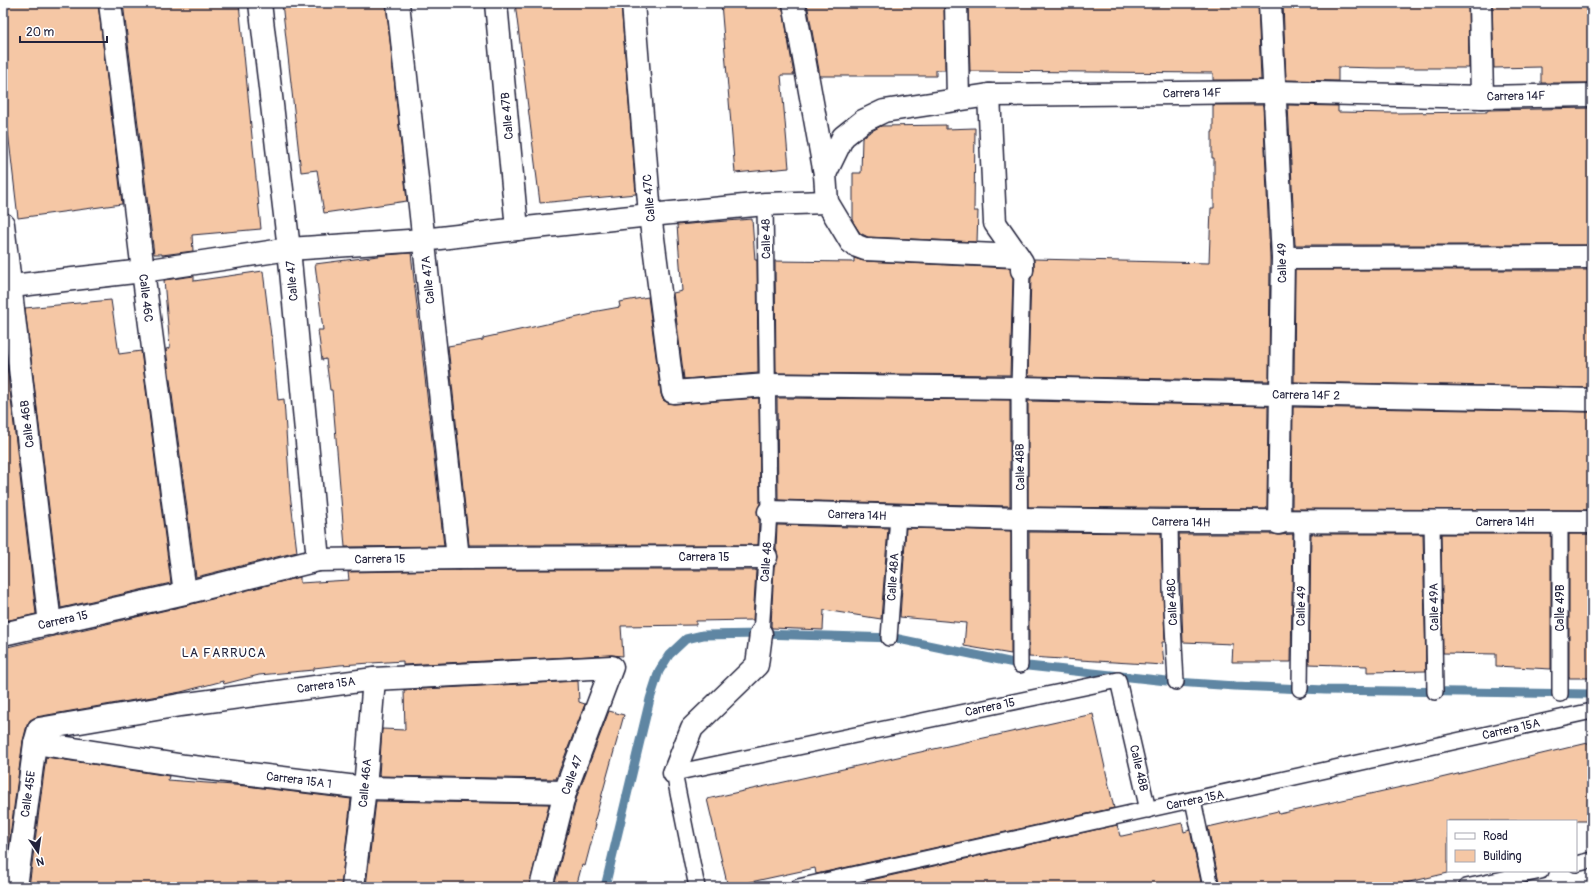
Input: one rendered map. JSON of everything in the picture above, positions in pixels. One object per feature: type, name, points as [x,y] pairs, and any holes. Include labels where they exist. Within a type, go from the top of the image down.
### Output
[{"type":"street","name":"Calle 46C","points":[[110,3],[185,593]]},
{"type":"street","name":"Calle 47","points":[[260,3],[289,249],[318,560]]},
{"type":"street","name":"Calle 47A","points":[[398,3],[458,558]]},
{"type":"street","name":"Calle 47B","points":[[496,3],[517,229]]},
{"type":"street","name":"Calle 47C","points":[[633,3],[650,215],[673,392]]},
{"type":"street","points":[[794,3],[825,174],[827,202],[851,242],[865,249],[1020,263]]},
{"type":"street","points":[[956,3],[958,99]]},
{"type":"street","name":"Calle 49","points":[[1270,3],[1273,92],[1283,258],[1279,523]]},
{"type":"street","points":[[1480,3],[1482,97]]},
{"type":"street","name":"Carrera 14F","points":[[825,174],[843,137],[862,121],[884,111],[989,95],[1273,92],[1482,97],[1592,95]]},
{"type":"street","points":[[989,95],[995,223],[1020,263]]},
{"type":"street","points":[[7,286],[143,271],[289,249],[423,240],[765,204],[827,202]]},
{"type":"street","name":"Calle 46B","points":[[3,224],[7,286],[50,624]]},
{"type":"street","points":[[1283,258],[1592,257]]},
{"type":"street","name":"Carrera 14F 2","points":[[673,392],[768,385],[1019,388],[1592,400]]},
{"type":"street","name":"Carrera 14H","points":[[769,512],[1170,522],[1592,522]]},
{"type":"street","name":"Carrera 15","points":[[3,634],[104,610],[185,593],[318,560],[766,557]]},
{"type":"street","name":"Calle 48","points":[[674,773],[692,728],[757,665],[761,634]]},
{"type":"street","name":"Calle 47","points":[[541,887],[565,792],[612,667]]},
{"type":"street","name":"Carrera 15A","points":[[38,736],[180,704],[374,679],[612,667]]},
{"type":"street","name":"Calle 46A","points":[[353,887],[365,788],[374,679]]},
{"type":"street","name":"Carrera 15A 1","points":[[38,736],[185,766],[365,788],[565,792]]},
{"type":"street","name":"Calle 45E","points":[[16,887],[38,736]]},
{"type":"lane","name":"Calle 48","points":[[761,634],[769,512],[765,204]]},
{"type":"lane","name":"Calle 48B","points":[[1020,263],[1020,665]]},
{"type":"lane","name":"Calle 48A","points":[[889,638],[898,516]]},
{"type":"lane","name":"Calle 48C","points":[[1170,522],[1171,588],[1176,682]]},
{"type":"lane","name":"Calle 49","points":[[1300,689],[1302,522]]},
{"type":"lane","name":"Calle 49A","points":[[1432,522],[1435,692]]},
{"type":"lane","name":"Calle 49B","points":[[1560,522],[1560,694]]},
{"type":"lane","name":"Calle 48B","points":[[1118,680],[1148,810]]},
{"type":"lane","name":"Carrera 15","points":[[674,773],[1118,680]]},
{"type":"lane","name":"Carrera 15A","points":[[798,887],[1592,711]]},
{"type":"lane","points":[[674,773],[698,887]]},
{"type":"lane","points":[[1193,800],[1211,887]]},
{"type":"lane","points":[[1577,864],[1592,860]]},
{"type":"lane","points":[[1466,887],[1536,872]]},
{"type":"building","points":[[3,3],[98,3],[122,204],[18,218],[3,88]]},
{"type":"building","points":[[123,3],[239,3],[261,229],[192,235],[193,251],[162,255],[154,254]]},
{"type":"building","points":[[282,3],[386,3],[407,201],[324,213],[317,170],[301,172]]},
{"type":"building","points":[[515,3],[621,3],[636,194],[540,203]]},
{"type":"building","points":[[721,3],[782,3],[794,75],[781,75],[789,168],[735,173]]},
{"type":"building","points":[[807,3],[944,3],[945,70],[936,70],[936,76],[820,76]]},
{"type":"building","points":[[968,3],[1258,3],[1261,80],[1213,80],[1213,73],[970,71]]},
{"type":"building","points":[[1283,3],[1468,3],[1469,68],[1338,67],[1338,81],[1286,80]]},
{"type":"building","points":[[1492,3],[1592,3],[1592,83],[1541,83],[1541,67],[1494,68]]},
{"type":"building","points":[[1213,105],[1263,105],[1270,258],[1269,381],[1028,376],[1031,278],[1034,270],[1034,259],[1209,263],[1211,208],[1214,208],[1214,158],[1212,158]]},
{"type":"building","points":[[1288,105],[1338,106],[1338,112],[1395,113],[1487,112],[1487,110],[1592,108],[1592,245],[1295,245]]},
{"type":"building","points":[[946,125],[946,129],[975,128],[974,211],[978,211],[977,242],[868,237],[860,233],[853,222],[853,173],[861,173],[862,138],[881,126]]},
{"type":"building","points":[[752,219],[755,260],[757,260],[758,373],[684,379],[673,293],[682,291],[677,225]]},
{"type":"building","points":[[411,253],[444,546],[345,547],[332,390],[330,390],[326,359],[322,360],[318,330],[323,330],[315,264]]},
{"type":"building","points":[[854,258],[864,261],[1010,268],[1013,278],[1010,375],[776,373],[775,261],[854,262]]},
{"type":"building","points":[[1295,270],[1592,270],[1592,388],[1294,382]]},
{"type":"building","points":[[263,271],[272,336],[278,400],[284,399],[290,493],[297,552],[196,577],[166,349],[170,348],[164,280],[194,276],[194,281]]},
{"type":"building","points":[[648,297],[663,400],[674,404],[759,398],[760,504],[757,511],[759,520],[758,545],[469,545],[448,346],[483,340],[483,338],[592,314],[592,312],[620,307],[619,302]]},
{"type":"building","points":[[111,300],[119,354],[141,351],[171,583],[61,608],[25,308]]},
{"type":"building","points":[[7,365],[36,614],[5,621],[3,609],[3,366]]},
{"type":"building","points":[[777,398],[1010,400],[1010,506],[778,500]]},
{"type":"building","points":[[1028,401],[1268,406],[1267,509],[1028,507]]},
{"type":"building","points":[[1293,407],[1592,412],[1592,510],[1292,509]]},
{"type":"building","points":[[777,525],[888,528],[881,619],[824,610],[823,630],[772,628],[774,566],[778,557],[776,549]]},
{"type":"building","points":[[906,528],[1011,531],[1011,654],[964,646],[966,623],[900,617]]},
{"type":"building","points":[[1029,532],[1161,533],[1165,642],[1162,642],[1164,665],[1029,657]]},
{"type":"building","points":[[1179,534],[1293,534],[1291,662],[1232,662],[1233,644],[1183,642]]},
{"type":"building","points":[[1311,534],[1423,534],[1426,671],[1367,672],[1367,666],[1309,664]]},
{"type":"building","points":[[1441,534],[1551,534],[1551,669],[1496,666],[1496,654],[1443,653]]},
{"type":"building","points":[[1569,534],[1592,534],[1592,678],[1569,678]]},
{"type":"building","points":[[458,570],[756,570],[753,620],[696,621],[696,625],[621,626],[623,656],[611,655],[403,665],[403,661],[340,665],[314,668],[314,670],[259,675],[224,684],[223,681],[181,692],[36,717],[30,720],[27,725],[23,741],[3,887],[3,648],[300,577],[300,583],[349,580],[348,572]]},
{"type":"building","points":[[578,681],[579,702],[585,704],[556,779],[379,776],[382,729],[405,730],[404,690]]},
{"type":"building","points":[[609,711],[624,715],[594,823],[596,824],[585,866],[582,865],[576,887],[554,887],[577,796]]},
{"type":"building","points":[[1093,714],[1114,808],[816,874],[815,868],[728,887],[707,799]]},
{"type":"building","points":[[1592,742],[1592,821],[1447,820],[1448,873],[1388,887],[1220,887],[1208,827],[1278,811],[1279,814],[1424,782]]},
{"type":"building","points":[[46,757],[169,776],[168,780],[246,786],[351,799],[341,887],[29,887]]},
{"type":"building","points":[[376,801],[549,804],[529,887],[366,887]]},
{"type":"building","points":[[1182,823],[1184,832],[1190,830],[1202,887],[840,887],[1117,825],[1120,836],[1122,836]]},
{"type":"waterway","points":[[605,887],[650,699],[659,671],[669,655],[686,639],[703,635],[761,634],[894,638],[1028,666],[1176,682],[1235,686],[1325,690],[1592,694]]},
{"type":"district","name":"LA FARRUCA","points":[[224,652]]}]
